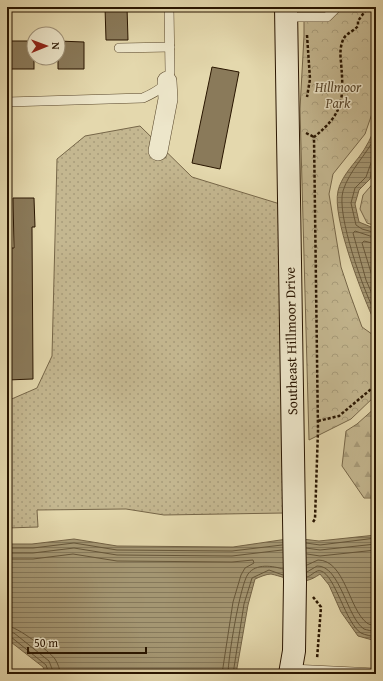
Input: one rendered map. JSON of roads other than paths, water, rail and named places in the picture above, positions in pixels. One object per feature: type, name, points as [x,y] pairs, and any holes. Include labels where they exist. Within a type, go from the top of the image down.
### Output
[{"type":"street","name":"Southeast Hillmoor Drive","points":[[286,12],[294,538],[302,587],[291,672]]},
{"type":"street","points":[[158,151],[168,99],[167,81]]},
{"type":"lane","points":[[7,102],[143,98],[160,90],[167,81],[170,72],[169,7]]},
{"type":"lane","points":[[286,12],[327,17],[338,7]]},
{"type":"lane","points":[[119,48],[170,47]]},
{"type":"lane","points":[[291,672],[376,673]]},
{"type":"water","points":[[376,125],[376,163],[372,168],[370,179],[359,190],[355,204],[359,222],[376,229],[376,320],[372,316],[367,305],[349,254],[339,218],[337,203],[338,191],[341,182],[364,150]]},
{"type":"water","points":[[376,535],[376,641],[358,636],[341,612],[329,585],[320,574],[313,578],[301,581],[271,574],[255,579],[248,605],[236,674],[46,674],[43,667],[7,639],[7,544],[32,544],[74,539],[117,546],[233,547],[294,538],[319,541]]},
{"type":"park label","name":"Hillmoor Park","points":[[338,96]]}]
